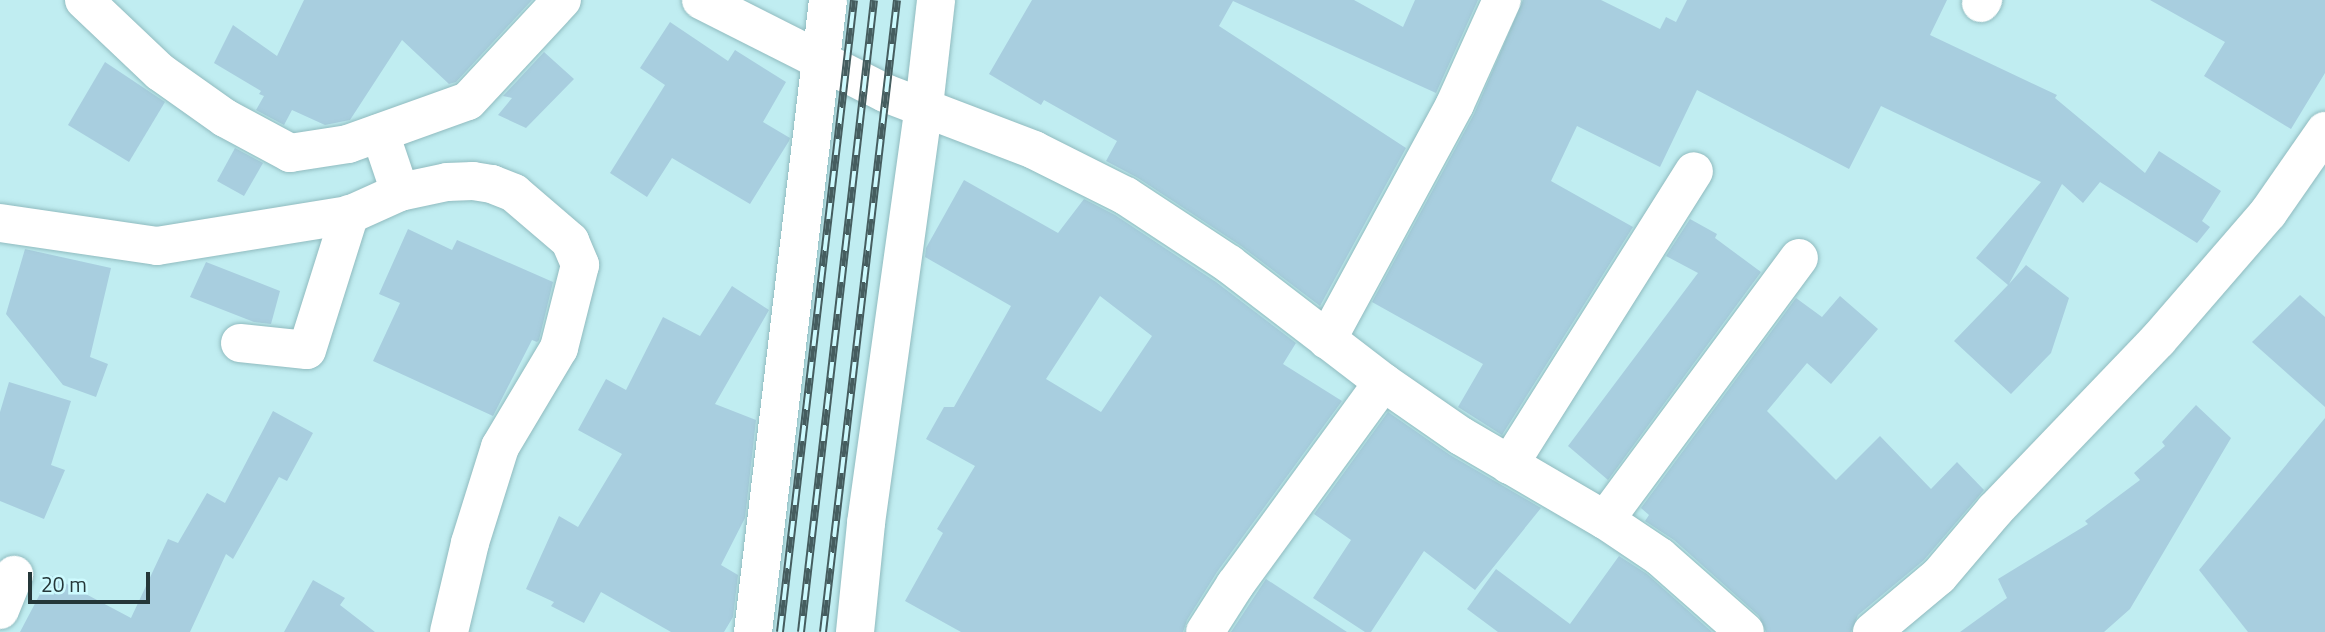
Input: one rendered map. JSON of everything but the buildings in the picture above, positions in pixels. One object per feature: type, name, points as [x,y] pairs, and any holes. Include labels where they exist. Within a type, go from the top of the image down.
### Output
[{"type":"street","points":[[84,0],[160,72],[225,118],[290,153],[348,144],[390,162],[492,184],[514,193],[570,241],[580,265],[559,348],[500,447],[470,543],[449,632]]},
{"type":"street","points":[[240,343],[307,350],[350,214],[390,162],[468,101],[562,0]]},
{"type":"street","points":[[701,0],[885,93],[925,106],[1034,150],[1126,196],[1228,264],[1384,382],[1509,465],[1605,520],[1660,557],[1745,632]]},
{"type":"street","points":[[753,632],[828,0]]},
{"type":"street","points":[[855,632],[866,523],[925,106],[936,0]]},
{"type":"street","points":[[1327,340],[1455,104],[1502,0]]},
{"type":"street","points":[[1872,632],[1939,576],[1995,510],[2158,340],[2268,213],[2325,131]]},
{"type":"street","points":[[1509,465],[1694,171]]},
{"type":"street","points":[[0,223],[157,246],[350,214]]},
{"type":"street","points":[[1605,520],[1799,258]]},
{"type":"street","points":[[1205,632],[1235,585],[1384,382]]},
{"type":"street","points":[[0,610],[14,576]]},
{"type":"railway","points":[[780,632],[854,0]]},
{"type":"railway","points":[[801,632],[874,0]]},
{"type":"railway","points":[[823,632],[897,0]]}]
